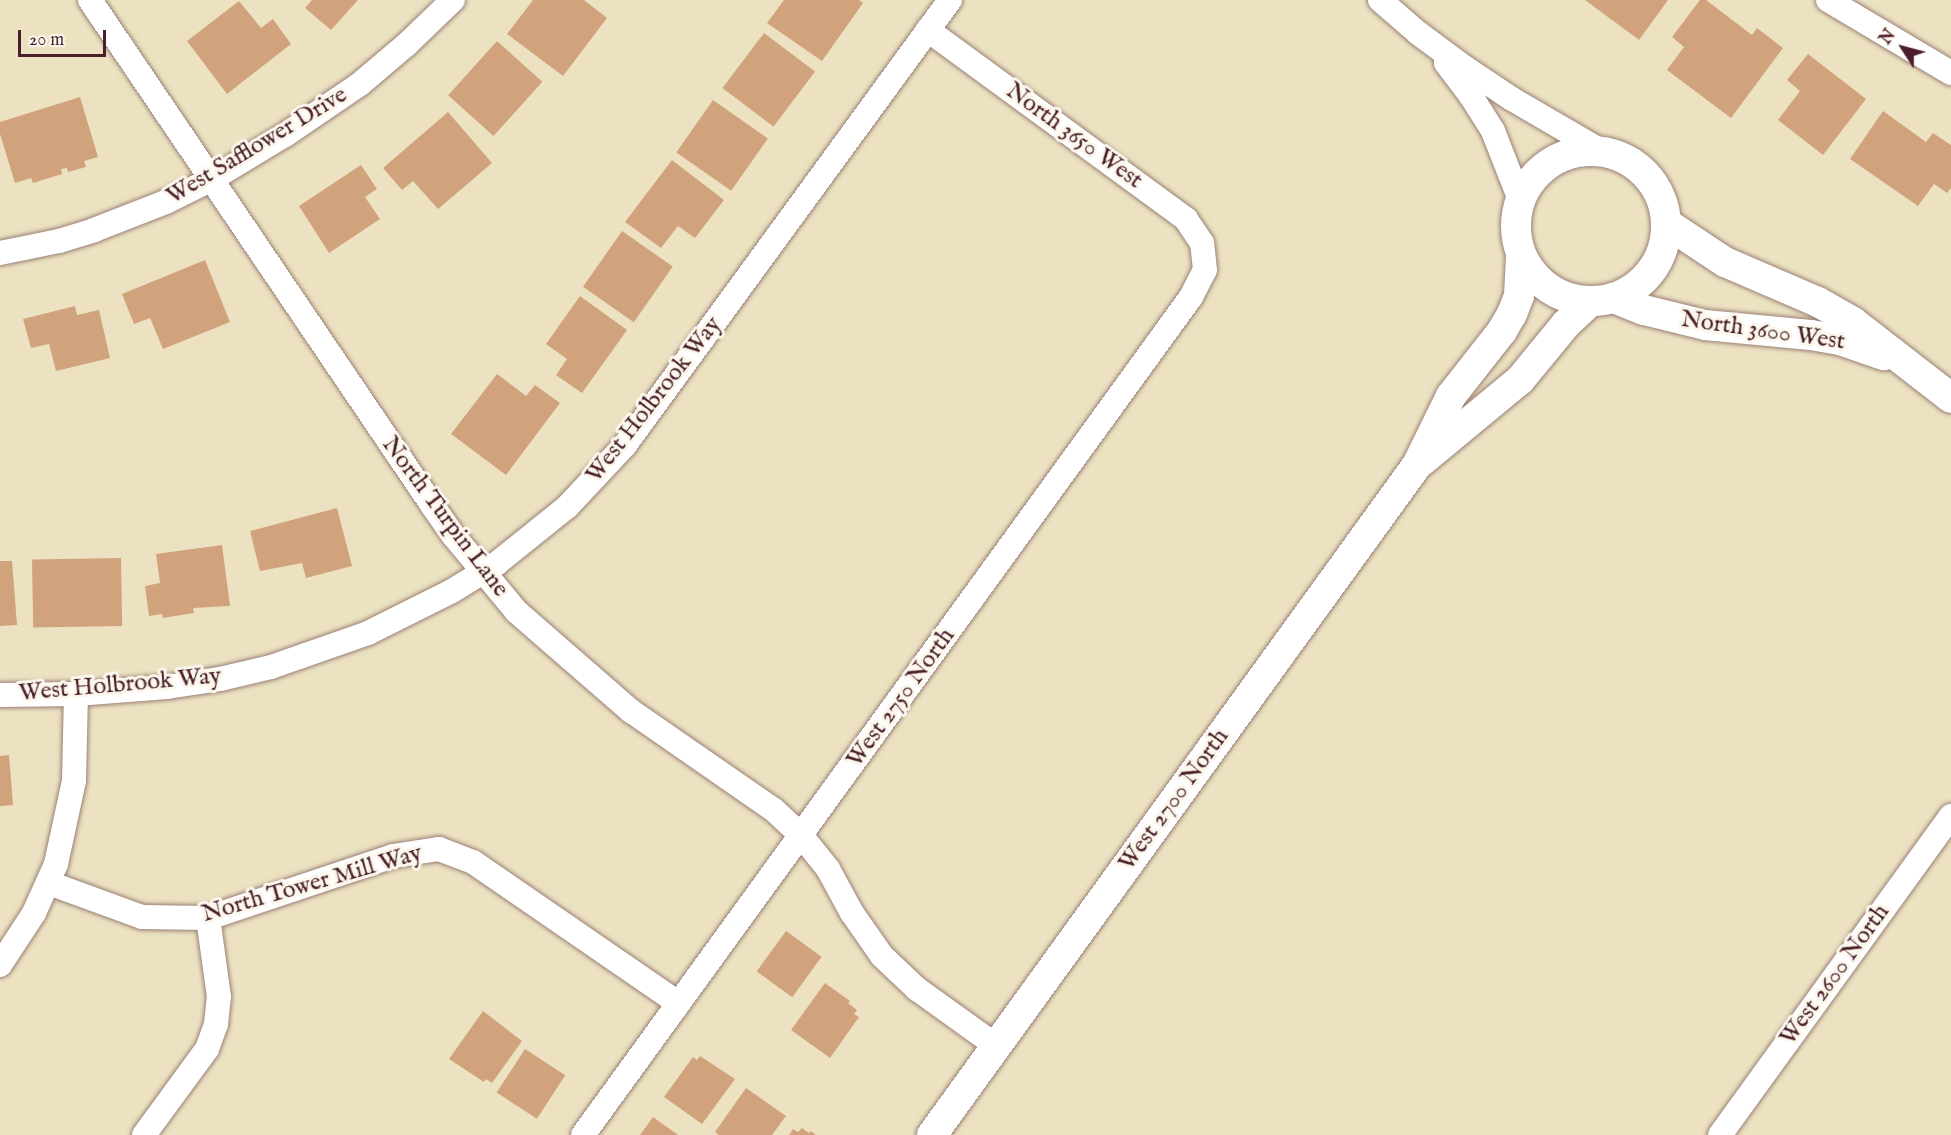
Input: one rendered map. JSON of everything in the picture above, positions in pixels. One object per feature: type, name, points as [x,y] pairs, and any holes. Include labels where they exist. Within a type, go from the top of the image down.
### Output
[{"type":"street","name":"North Turpin Lane","points":[[90,0],[437,513],[517,612],[631,711],[774,810],[800,834],[828,869],[856,920],[882,956],[918,988],[995,1045]]},
{"type":"street","name":"West Safflower Drive","points":[[0,253],[59,241],[94,230],[166,202],[212,179],[285,135],[360,84],[406,45],[453,0]]},
{"type":"street","name":"West Holbrook Way","points":[[0,695],[76,694],[166,687],[220,679],[272,667],[368,633],[412,613],[484,572],[567,507],[625,445],[950,0]]},
{"type":"street","points":[[1380,0],[1418,33],[1512,99],[1603,152],[1627,160],[1647,177],[1661,198],[1666,223],[1663,248],[1652,269],[1635,287],[1602,300],[1574,300],[1552,291],[1533,276],[1521,255],[1515,232],[1520,200],[1533,177],[1553,161],[1577,152],[1603,152]]},
{"type":"street","points":[[1828,0],[1951,73]]},
{"type":"street","name":"North 3650 West","points":[[928,30],[1186,219],[1199,237],[1205,255]]},
{"type":"street","points":[[1418,33],[1446,63],[1471,96],[1492,131],[1520,200]]},
{"type":"street","name":"North 3600 West","points":[[1666,223],[1725,262],[1818,302],[1853,322],[1951,398]]},
{"type":"street","name":"West 2750 North","points":[[583,1135],[1191,297],[1200,283],[1205,255]]},
{"type":"street","name":"West 2700 North","points":[[932,1135],[1417,465],[1451,396],[1502,331],[1512,314],[1519,296],[1521,255]]},
{"type":"street","name":"North 3600 West","points":[[1602,300],[1705,326],[1811,335],[1840,340],[1880,354],[1910,368]]},
{"type":"street","name":"West 2700 North","points":[[1417,465],[1520,380],[1566,324],[1602,300]]},
{"type":"street","points":[[0,965],[20,937],[50,883],[67,823],[74,781],[76,694]]},
{"type":"street","name":"West 2600 North","points":[[1720,1135],[1951,816]]},
{"type":"street","name":"North Tower Mill Way","points":[[50,883],[142,917],[208,918],[393,856],[440,849],[473,862],[678,1003]]},
{"type":"street","points":[[144,1135],[207,1049],[216,1024],[219,997],[208,918]]},
{"type":"building","points":[[312,0],[358,0],[331,30],[305,8]]},
{"type":"building","points":[[533,0],[584,0],[607,18],[563,76],[507,34]]},
{"type":"building","points":[[784,0],[859,0],[863,3],[822,61],[767,23]]},
{"type":"building","points":[[1585,0],[1668,0],[1639,40]]},
{"type":"building","points":[[1700,0],[1706,0],[1752,35],[1757,28],[1783,48],[1731,118],[1667,70],[1684,47],[1672,37]]},
{"type":"building","points":[[239,1],[261,28],[273,19],[291,44],[227,94],[187,41]]},
{"type":"building","points":[[764,33],[815,72],[774,127],[722,88]]},
{"type":"building","points":[[497,41],[542,82],[493,136],[448,95]]},
{"type":"building","points":[[1808,54],[1866,99],[1823,155],[1778,120],[1800,91],[1787,80]]},
{"type":"building","points":[[80,97],[98,157],[84,161],[86,167],[68,172],[67,168],[61,169],[62,174],[33,183],[31,178],[15,183],[0,134],[0,122]]},
{"type":"building","points":[[713,100],[768,138],[731,191],[676,152]]},
{"type":"building","points":[[1883,111],[1926,142],[1933,133],[1951,145],[1951,188],[1947,193],[1934,184],[1918,206],[1850,159]]},
{"type":"building","points":[[448,112],[492,163],[438,209],[413,181],[402,190],[383,168]]},
{"type":"building","points":[[672,160],[724,200],[695,238],[678,226],[661,248],[625,222]]},
{"type":"building","points":[[361,165],[377,189],[365,197],[380,219],[329,253],[299,206]]},
{"type":"building","points":[[622,231],[673,267],[634,322],[583,287]]},
{"type":"building","points":[[205,260],[230,322],[163,349],[150,318],[134,324],[122,294]]},
{"type":"building","points":[[580,296],[627,330],[582,393],[556,375],[567,359],[546,344]]},
{"type":"building","points":[[75,306],[77,315],[99,310],[110,358],[56,371],[49,344],[31,348],[23,319]]},
{"type":"building","points":[[497,374],[526,396],[535,385],[560,403],[506,475],[451,434]]},
{"type":"building","points":[[337,508],[352,566],[306,578],[302,563],[260,571],[250,531]]},
{"type":"building","points":[[222,545],[230,606],[193,608],[194,613],[163,618],[162,614],[149,616],[145,586],[160,583],[156,554]]},
{"type":"building","points":[[121,558],[122,626],[33,628],[32,560]]},
{"type":"building","points":[[0,561],[12,561],[17,625],[0,626]]},
{"type":"building","points":[[9,755],[13,805],[0,806],[0,756]]},
{"type":"building","points":[[786,931],[822,957],[792,997],[757,971]]},
{"type":"building","points":[[825,983],[850,1001],[848,1003],[857,1010],[854,1014],[859,1017],[830,1058],[791,1030]]},
{"type":"building","points":[[483,1011],[522,1041],[492,1083],[486,1079],[484,1082],[449,1059]]},
{"type":"building","points":[[525,1049],[565,1075],[537,1119],[497,1093]]},
{"type":"building","points":[[700,1056],[735,1079],[702,1124],[664,1097],[693,1057],[697,1060]]},
{"type":"building","points":[[746,1088],[786,1116],[772,1135],[719,1135],[715,1132]]},
{"type":"building","points":[[653,1117],[678,1135],[640,1135]]},
{"type":"building","points":[[802,1128],[816,1135],[789,1135],[793,1129],[798,1132]]}]
